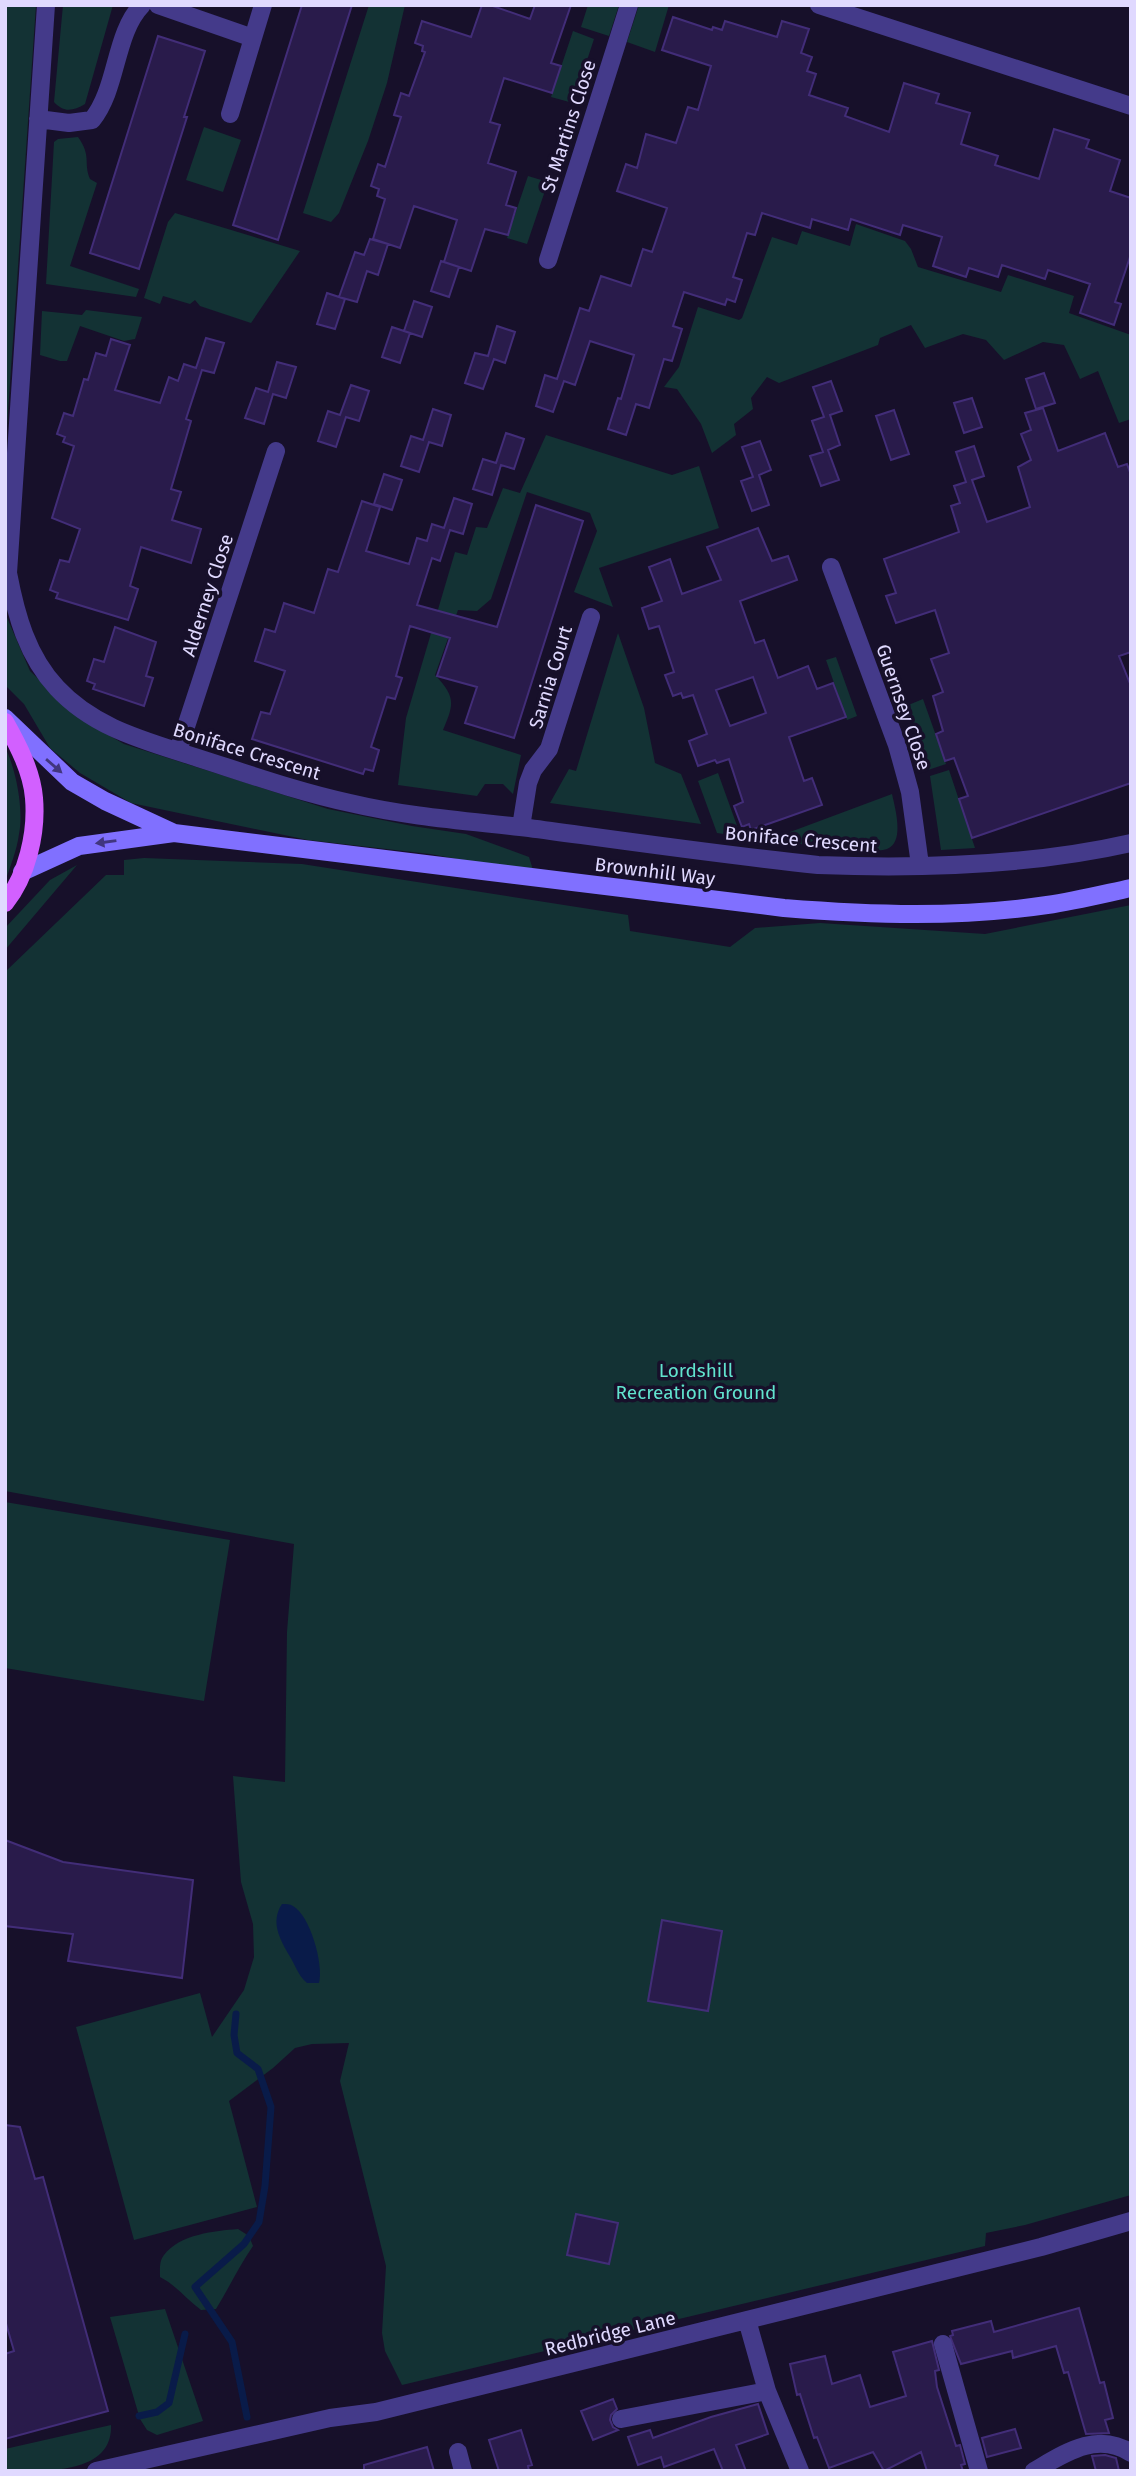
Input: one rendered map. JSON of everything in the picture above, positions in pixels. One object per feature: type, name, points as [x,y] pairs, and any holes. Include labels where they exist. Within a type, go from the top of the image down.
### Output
[{"type":"main road","points":[[5,720],[20,748],[34,797],[33,829],[22,872],[12,895],[5,903]]},
{"type":"street","name":"Boniface Crescent","points":[[46,5],[8,573],[27,642],[39,666],[58,689],[105,725],[135,738],[299,790],[398,813],[818,865],[920,865],[1044,857],[1131,843]]},
{"type":"street","points":[[38,119],[69,123],[92,120],[104,103],[132,18],[142,5]]},
{"type":"street","points":[[158,5],[253,37]]},
{"type":"street","points":[[230,114],[262,5]]},
{"type":"street","name":"St Martins Close","points":[[548,260],[629,5]]},
{"type":"street","points":[[819,5],[1131,106]]},
{"type":"street","name":"Alderney Close","points":[[178,751],[276,450]]},
{"type":"street","name":"Guernsey Close","points":[[831,567],[900,757],[910,792],[920,865]]},
{"type":"street","name":"Sarnia Court","points":[[520,827],[528,783],[533,770],[549,749],[591,617]]},
{"type":"street","name":"Brownhill Way","points":[[5,720],[72,782],[174,833]]},
{"type":"street","name":"Brownhill Way","points":[[22,872],[79,846],[174,833],[784,908],[864,914],[924,915],[992,911],[1046,905],[1131,888]]},
{"type":"street","name":"Redbridge Lane","points":[[96,2471],[330,2418],[376,2412],[1041,2246],[1131,2221]]},
{"type":"street","points":[[747,2320],[767,2391],[800,2471]]},
{"type":"street","points":[[943,2344],[979,2471]]},
{"type":"street","points":[[621,2419],[767,2391]]},
{"type":"street","points":[[1034,2471],[1094,2443],[1114,2443],[1131,2453]]},
{"type":"street","points":[[458,2452],[463,2471]]},
{"type":"green space","points":[[5,5],[36,5],[5,456]]},
{"type":"green space","points":[[63,5],[113,5],[85,104],[69,110],[54,102]]},
{"type":"green space","points":[[369,5],[405,5],[387,83],[368,141],[339,213],[331,222],[303,213]]},
{"type":"green space","points":[[588,5],[619,5],[609,36],[581,27]]},
{"type":"green space","points":[[639,5],[669,5],[655,52],[627,42]]},
{"type":"green space","points":[[573,31],[594,39],[573,103],[551,97]]},
{"type":"green space","points":[[204,127],[241,140],[223,192],[186,180]]},
{"type":"green space","points":[[78,137],[85,150],[90,179],[97,183],[70,266],[139,289],[136,297],[46,284],[54,142],[58,139]]},
{"type":"green space","points":[[528,176],[548,182],[527,244],[507,238]]},
{"type":"green space","points":[[175,213],[300,251],[251,323],[200,306],[195,300],[190,304],[163,296],[160,304],[144,298],[168,222]]},
{"type":"green space","points":[[856,224],[905,241],[918,267],[1001,292],[1008,275],[1074,296],[1069,313],[1131,335],[1131,419],[1119,423],[1098,371],[1080,379],[1064,345],[1043,342],[1004,360],[986,340],[963,334],[925,348],[911,325],[880,338],[878,345],[779,383],[767,377],[751,398],[753,409],[734,424],[736,435],[712,453],[701,424],[677,389],[664,387],[679,367],[698,307],[739,320],[772,237],[797,245],[802,231],[850,246]]},
{"type":"green space","points":[[86,310],[142,317],[135,339],[124,341],[80,326],[67,361],[40,355],[42,311],[82,315]]},
{"type":"green space","points":[[546,435],[672,475],[699,466],[719,528],[599,568],[613,607],[574,592],[597,531],[590,513],[527,492],[491,599],[477,611],[458,610],[435,675],[447,689],[451,701],[443,730],[521,755],[513,794],[503,784],[485,784],[477,796],[398,785],[406,718],[455,552],[467,555],[476,527],[487,528],[503,488],[520,493]]},
{"type":"green space","points":[[5,613],[30,671],[79,718],[124,744],[328,809],[466,834],[529,857],[534,873],[430,854],[308,840],[131,803],[80,773],[50,748],[24,704],[5,685]]},
{"type":"green space","points":[[618,633],[644,708],[655,763],[681,774],[701,824],[550,803],[569,769],[576,771]]},
{"type":"green space","points":[[836,657],[857,716],[847,720],[826,660]]},
{"type":"green space","points":[[923,699],[946,764],[928,770],[906,706]]},
{"type":"green space","points":[[5,747],[16,778],[20,824],[17,846],[5,882]]},
{"type":"green space","points":[[949,770],[975,848],[941,850],[930,776]]},
{"type":"green space","points":[[718,773],[740,834],[737,836],[717,833],[698,781]]},
{"type":"green space","points":[[892,794],[897,832],[893,845],[887,849],[869,850],[766,841]]},
{"type":"green space","name":"Lordshill Recreation Ground","points":[[144,858],[302,864],[628,915],[630,931],[730,947],[755,928],[820,923],[985,934],[1131,905],[1131,2195],[1025,2225],[986,2233],[985,2246],[402,2385],[385,2351],[382,2333],[386,2266],[340,2081],[349,2043],[312,2044],[295,2048],[229,2101],[257,2207],[134,2240],[76,2027],[200,1993],[212,2037],[244,1990],[254,1957],[253,1924],[241,1882],[233,1776],[285,1782],[287,1632],[294,1544],[5,1491],[5,972],[106,875],[124,875],[124,860]]},
{"type":"green space","points":[[77,865],[5,950],[5,928],[50,880]]},
{"type":"green space","points":[[5,1502],[230,1540],[204,1701],[5,1668]]},
{"type":"green space","points":[[238,2229],[249,2236],[253,2246],[216,2309],[201,2310],[160,2277],[162,2257],[179,2242],[198,2235]]},
{"type":"green space","points":[[165,2309],[203,2421],[157,2435],[147,2430],[140,2419],[110,2317]]},
{"type":"green space","points":[[111,2425],[109,2442],[100,2454],[88,2462],[55,2470],[5,2471],[5,2449]]},
{"type":"water","points":[[282,1904],[292,1905],[305,1919],[317,1953],[319,1983],[307,1983],[304,1980],[282,1943],[277,1917]]},
{"type":"building","points":[[302,5],[352,5],[278,240],[233,225]]},
{"type":"building","points":[[482,5],[490,5],[530,19],[535,5],[571,5],[551,63],[561,66],[552,93],[504,78],[490,122],[500,125],[488,163],[516,172],[506,205],[516,208],[508,235],[485,229],[471,271],[444,262],[457,220],[414,206],[400,248],[373,239],[385,199],[377,196],[379,189],[371,186],[378,164],[385,167],[401,117],[394,115],[401,93],[409,96],[425,52],[422,51],[423,46],[415,43],[422,21],[471,37]]},
{"type":"building","points":[[673,17],[712,30],[713,27],[722,30],[725,21],[777,37],[782,21],[809,29],[801,53],[812,57],[807,71],[816,74],[809,95],[848,108],[845,116],[889,132],[904,83],[939,94],[936,103],[970,113],[961,144],[998,156],[995,165],[1039,179],[1054,129],[1089,140],[1086,148],[1120,160],[1110,191],[1131,198],[1131,254],[1115,302],[1121,304],[1114,325],[1080,313],[1090,284],[1048,270],[1045,279],[1002,265],[998,277],[969,268],[966,277],[933,266],[942,237],[903,225],[900,235],[851,219],[848,230],[812,219],[810,228],[762,213],[755,235],[747,233],[733,277],[742,280],[735,302],[727,299],[725,305],[684,292],[673,326],[682,329],[672,361],[664,359],[649,408],[636,404],[626,435],[608,429],[618,398],[621,399],[634,355],[590,341],[575,385],[564,381],[553,412],[536,406],[545,375],[557,379],[580,308],[589,311],[601,276],[631,286],[643,249],[652,252],[667,208],[617,191],[626,164],[637,168],[646,134],[676,143],[688,107],[698,110],[711,66],[662,50]]},
{"type":"building","points":[[158,36],[205,51],[139,269],[90,253]]},
{"type":"building","points":[[370,239],[388,244],[378,275],[367,271],[357,302],[339,297],[355,252],[364,255]]},
{"type":"building","points":[[441,261],[459,267],[449,297],[431,291]]},
{"type":"building","points":[[327,293],[345,299],[335,329],[317,324]]},
{"type":"building","points":[[414,301],[432,307],[422,337],[404,331]]},
{"type":"building","points":[[497,326],[515,332],[505,363],[494,359],[483,389],[465,383],[475,353],[488,356]]},
{"type":"building","points":[[392,327],[410,333],[400,363],[382,357]]},
{"type":"building","points":[[206,338],[224,343],[214,373],[202,370],[186,419],[191,421],[171,489],[181,492],[172,520],[201,529],[191,563],[141,547],[130,586],[138,589],[128,620],[56,598],[58,593],[50,590],[60,560],[69,562],[80,529],[52,518],[74,446],[63,442],[65,437],[57,434],[64,413],[73,416],[84,379],[88,380],[96,353],[106,356],[111,339],[130,345],[115,390],[160,403],[169,377],[178,381],[184,364],[196,368]]},
{"type":"building","points":[[277,362],[296,367],[286,398],[273,394],[264,424],[245,418],[256,388],[268,392]]},
{"type":"building","points":[[1044,373],[1055,403],[1036,409],[1026,379]]},
{"type":"building","points":[[831,381],[842,411],[830,415],[840,445],[828,450],[839,480],[821,486],[810,456],[823,452],[812,421],[824,417],[813,387]]},
{"type":"building","points":[[351,385],[369,391],[359,421],[346,417],[336,447],[318,441],[328,411],[340,415]]},
{"type":"building","points":[[972,398],[982,427],[964,433],[954,403]]},
{"type":"building","points":[[1043,408],[1058,451],[1105,433],[1118,467],[1127,464],[1131,475],[1131,652],[1119,656],[1131,686],[1131,783],[972,838],[959,799],[968,796],[954,758],[945,761],[936,734],[943,731],[933,696],[943,692],[931,659],[949,653],[935,610],[896,623],[886,596],[896,593],[884,559],[959,532],[951,506],[960,503],[954,486],[966,482],[956,452],[974,446],[984,476],[972,480],[987,522],[1030,507],[1018,467],[1031,460],[1021,434],[1031,430],[1025,413]]},
{"type":"building","points":[[433,409],[451,415],[442,446],[429,442],[419,472],[401,466],[411,436],[423,440]]},
{"type":"building","points":[[894,410],[909,454],[891,460],[876,416]]},
{"type":"building","points":[[506,433],[524,439],[514,469],[501,465],[492,495],[473,489],[483,459],[496,463]]},
{"type":"building","points":[[760,441],[771,470],[759,475],[769,505],[752,511],[741,481],[753,477],[742,447]]},
{"type":"building","points":[[384,474],[402,480],[392,510],[374,504]]},
{"type":"building","points":[[454,498],[472,504],[463,534],[450,530],[440,561],[432,558],[417,605],[497,627],[536,505],[583,521],[514,738],[465,723],[477,687],[437,676],[450,638],[410,626],[396,676],[402,678],[395,699],[387,697],[371,747],[379,750],[373,771],[365,769],[363,774],[252,739],[261,712],[270,714],[285,671],[255,661],[265,629],[275,632],[284,603],[314,613],[328,569],[338,572],[362,501],[380,507],[366,551],[409,564],[417,538],[427,541],[432,524],[444,528]]},
{"type":"building","points":[[758,528],[772,561],[788,556],[797,580],[740,601],[755,643],[764,640],[778,678],[808,666],[817,689],[833,683],[846,717],[789,737],[804,781],[812,778],[822,805],[751,830],[749,824],[742,827],[734,806],[743,802],[729,759],[717,763],[715,760],[698,766],[689,741],[707,734],[693,695],[683,698],[681,693],[673,696],[665,675],[674,672],[659,626],[649,629],[642,608],[662,601],[649,567],[670,559],[682,594],[721,580],[707,547]],"holes":[[[753,677],[766,713],[730,726],[716,690]]]},
{"type":"building","points":[[115,627],[156,642],[146,676],[153,678],[144,706],[93,689],[95,684],[87,681],[94,659],[104,662]]},
{"type":"building","points":[[5,1840],[63,1862],[193,1880],[182,1978],[68,1961],[73,1934],[5,1926]]},
{"type":"building","points":[[662,1920],[722,1931],[708,2011],[648,2001]]},
{"type":"building","points":[[5,2125],[20,2127],[35,2179],[43,2177],[108,2411],[5,2439],[5,2354],[14,2351],[5,2320]]},
{"type":"building","points":[[576,2214],[618,2223],[609,2264],[567,2255]]},
{"type":"building","points":[[1079,2308],[1113,2418],[1105,2420],[1109,2433],[1086,2434],[1068,2372],[1064,2373],[1056,2346],[1013,2358],[1012,2351],[961,2364],[950,2336],[953,2335],[952,2331],[991,2321],[994,2332]]},
{"type":"building","points":[[932,2341],[939,2370],[935,2371],[937,2387],[956,2446],[960,2445],[965,2464],[961,2465],[963,2471],[927,2471],[921,2452],[884,2471],[873,2452],[829,2468],[817,2437],[814,2438],[800,2394],[797,2395],[790,2364],[825,2356],[832,2384],[860,2375],[870,2407],[906,2396],[893,2352]]},
{"type":"building","points":[[613,2399],[617,2409],[610,2420],[618,2430],[593,2440],[581,2411]]},
{"type":"building","points":[[758,2404],[768,2434],[736,2445],[746,2471],[723,2471],[714,2449],[664,2467],[661,2457],[638,2465],[628,2437],[650,2430],[653,2438],[711,2417]]},
{"type":"building","points":[[1015,2429],[1021,2448],[987,2457],[982,2438]]},
{"type":"building","points":[[521,2430],[532,2465],[528,2466],[529,2471],[499,2471],[489,2440]]},
{"type":"building","points":[[427,2447],[434,2471],[364,2471],[364,2465]]},
{"type":"building","points":[[1092,2456],[1116,2458],[1119,2471],[1096,2471]]},
{"type":"waterway","points":[[236,2014],[234,2035],[237,2053],[258,2069],[271,2107],[265,2186],[259,2222],[244,2244],[195,2287],[232,2342],[247,2417]]},
{"type":"waterway","points":[[139,2416],[157,2412],[169,2403],[185,2334]]}]
